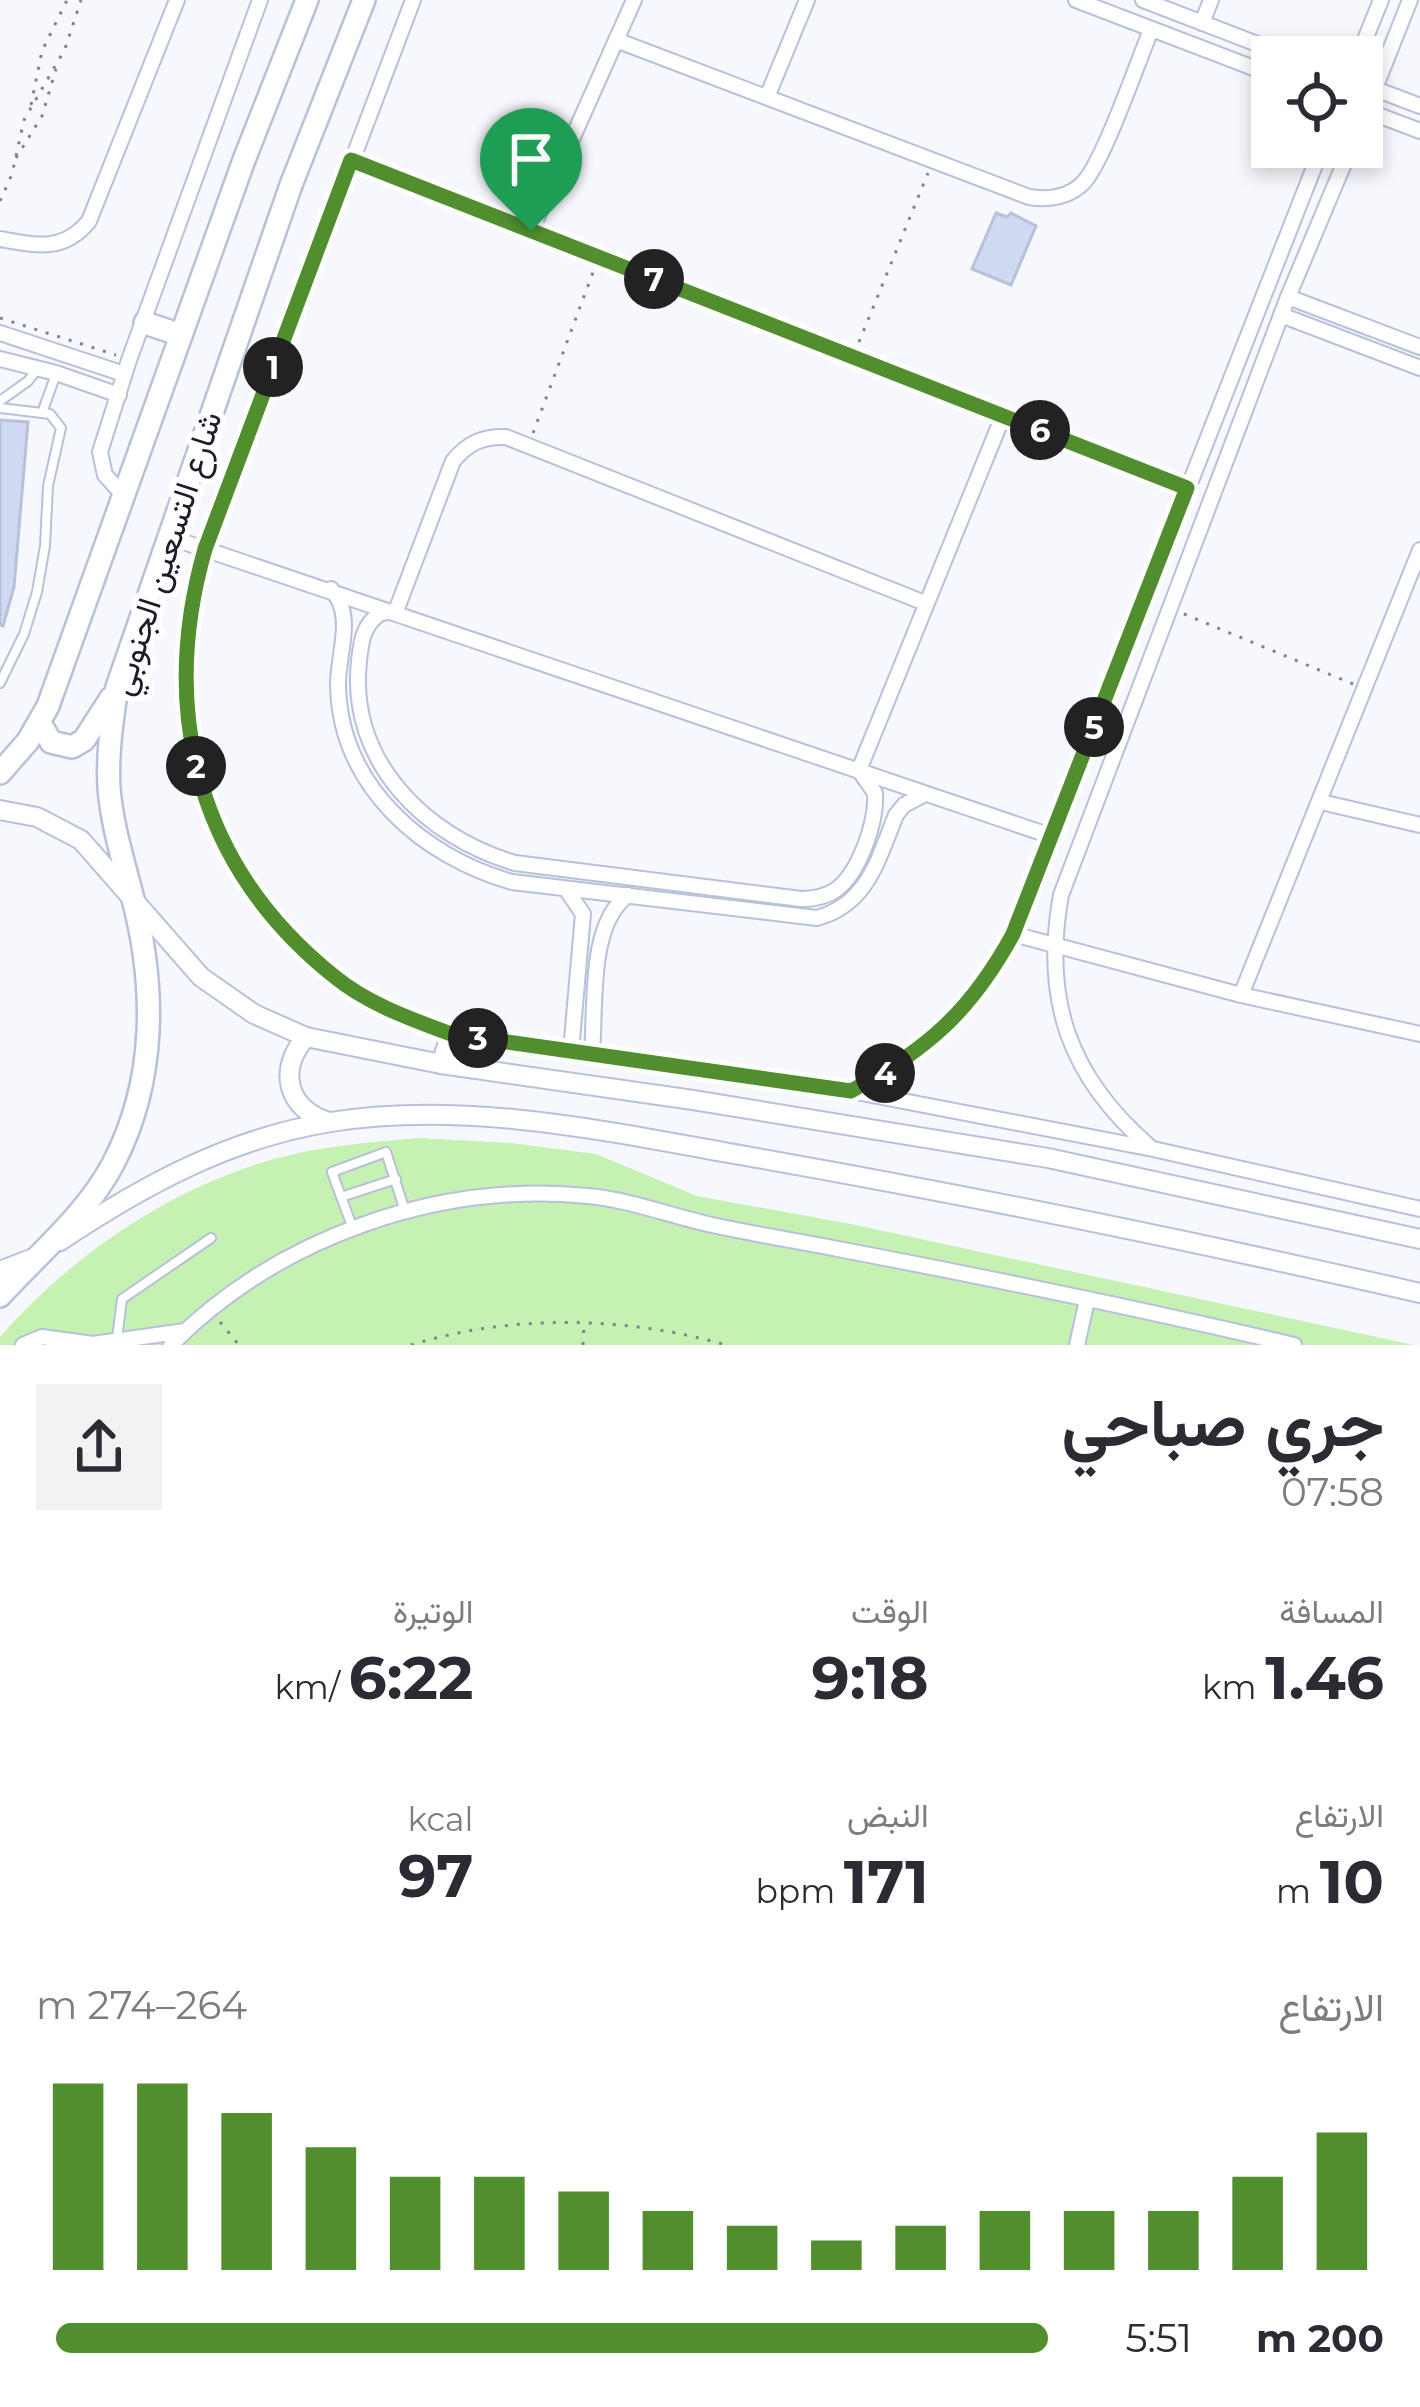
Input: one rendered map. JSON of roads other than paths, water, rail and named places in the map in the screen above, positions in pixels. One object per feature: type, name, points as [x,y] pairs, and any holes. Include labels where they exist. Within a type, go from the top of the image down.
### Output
[{"type":"main road","name":"شارع التسعين الجنوبي","points":[[0,773],[40,723],[307,0]]},
{"type":"main road","name":"شارع التسعين الجنوبي","points":[[0,1296],[94,1195],[113,1164],[139,1097],[151,1031],[133,897],[109,791],[117,687],[291,185],[364,0]]},
{"type":"main road","points":[[145,322],[181,335]]},
{"type":"main road","points":[[40,723],[57,746],[79,744],[117,687]]},
{"type":"street","points":[[0,239],[43,247],[80,232],[177,0]]},
{"type":"street","points":[[124,496],[105,475],[100,452],[260,0]]},
{"type":"street","points":[[413,0],[205,549],[190,602],[184,673],[190,744],[210,812],[242,876],[285,932],[338,980],[395,1012],[451,1034],[851,1091],[1153,1149],[1420,1209]]},
{"type":"street","points":[[531,231],[634,0]]},
{"type":"street","points":[[767,97],[807,0]]},
{"type":"street","points":[[1076,0],[1251,67]]},
{"type":"street","points":[[1143,0],[1251,42]]},
{"type":"street","points":[[1202,23],[1211,0]]},
{"type":"street","points":[[1366,36],[1381,0]]},
{"type":"street","points":[[1383,57],[1411,0]]},
{"type":"street","points":[[616,40],[1029,197],[1058,197],[1071,192],[1091,173],[1151,30]]},
{"type":"street","points":[[1383,91],[1420,106]]},
{"type":"street","points":[[1383,119],[1420,131]]},
{"type":"street","points":[[351,160],[1187,488]]},
{"type":"street","points":[[851,1091],[948,1027],[992,973],[1013,934],[1314,168]]},
{"type":"street","points":[[1153,1149],[1108,1106],[1075,1055],[1057,996],[1055,948],[1061,895],[1281,315],[1342,168]]},
{"type":"street","points":[[1288,297],[1420,347]]},
{"type":"street","points":[[1281,315],[1420,368]]},
{"type":"street","points":[[0,333],[127,367]]},
{"type":"street","points":[[19,338],[8,361],[119,395]]},
{"type":"street","points":[[859,770],[1003,416]]},
{"type":"street","points":[[397,611],[453,461],[482,439],[506,437],[925,603]]},
{"type":"street","points":[[166,536],[1051,836]]},
{"type":"street","points":[[1241,995],[1420,550]]},
{"type":"street","points":[[1160,558],[1185,568]]},
{"type":"street","points":[[331,589],[345,615],[340,709],[348,740],[379,797],[424,843],[451,860],[512,882],[800,919],[835,913],[863,891],[896,814],[926,793]]},
{"type":"street","points":[[397,611],[374,617],[365,630],[358,686],[367,734],[387,773],[414,808],[460,843],[487,855],[515,863],[814,898],[847,879],[872,820],[875,793],[859,770]]},
{"type":"street","points":[[1321,802],[1420,825]]},
{"type":"street","points":[[0,810],[60,826],[100,857],[185,961],[218,991],[254,1014],[306,1037],[441,1064],[717,1103],[1048,1158],[1420,1239]]},
{"type":"street","points":[[566,889],[583,914],[571,1051]]},
{"type":"street","points":[[592,1052],[602,932],[611,911],[628,895]]},
{"type":"street","points":[[1013,934],[1241,995],[1420,1034]]},
{"type":"street","points":[[441,1064],[451,1034]]},
{"type":"street","points":[[306,1037],[290,1061],[290,1090],[308,1114],[329,1123]]},
{"type":"street","points":[[0,1271],[36,1256],[118,1202],[179,1170],[243,1144],[329,1123],[414,1114],[483,1117],[680,1144],[1035,1207],[1420,1293]]},
{"type":"street","points":[[171,1345],[280,1262],[353,1229],[405,1211],[493,1196],[587,1196],[1294,1345]]},
{"type":"street","points":[[1077,1345],[1087,1300]]},
{"type":"street","points":[[23,1345],[42,1337],[93,1345],[184,1331]]},
{"type":"lane","points":[[0,404],[38,368]]},
{"type":"lane","points":[[42,413],[56,373]]},
{"type":"lane","points":[[0,404],[54,416],[62,428],[48,486],[41,571],[24,634],[0,683]]},
{"type":"lane","points":[[353,1229],[332,1170],[384,1151],[405,1211]]},
{"type":"lane","points":[[341,1197],[396,1179]]},
{"type":"lane","points":[[117,1341],[122,1299],[211,1238]]}]
